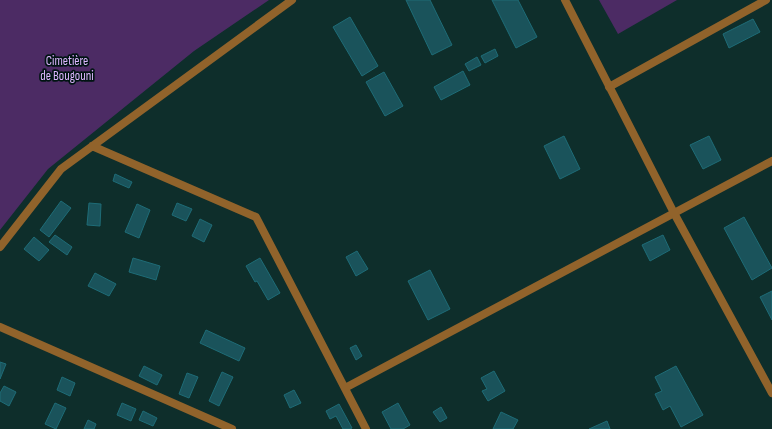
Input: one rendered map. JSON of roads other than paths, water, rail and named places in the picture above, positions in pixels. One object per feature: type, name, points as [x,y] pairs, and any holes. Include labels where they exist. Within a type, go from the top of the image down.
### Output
[{"type":"street","points":[[0,247],[61,169],[292,0]]},
{"type":"street","points":[[565,0],[674,213],[772,393]]},
{"type":"street","points":[[609,87],[766,0]]},
{"type":"street","points":[[92,146],[256,217],[366,429]]},
{"type":"street","points":[[345,388],[772,161]]},
{"type":"street","points":[[0,327],[232,429]]},
{"type":"park label","name":"Cimetière de Bougouni","points":[[67,68]]}]
